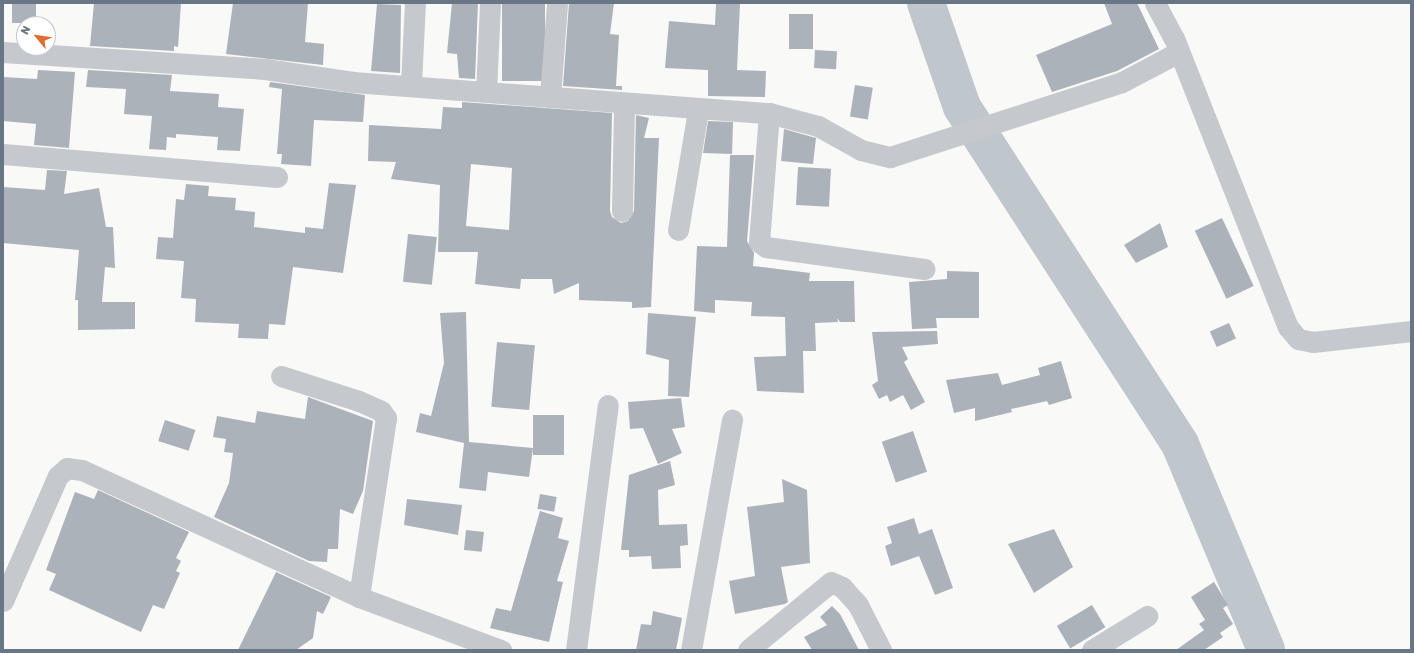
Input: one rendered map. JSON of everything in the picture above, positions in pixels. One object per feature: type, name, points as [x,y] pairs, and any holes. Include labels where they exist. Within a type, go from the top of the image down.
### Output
[{"type":"street","points":[[411,84],[415,3]]},
{"type":"street","points":[[486,92],[490,3]]},
{"type":"street","points":[[550,97],[557,3]]},
{"type":"street","points":[[1155,3],[1179,52],[1288,327],[1298,338],[1314,342],[1411,331]]},
{"type":"street","points":[[3,52],[265,69],[353,82],[411,84],[486,92],[698,110],[769,113],[818,126],[861,150],[890,157],[985,128],[1122,82],[1179,52]]},
{"type":"street","points":[[622,211],[624,103]]},
{"type":"street","points":[[678,230],[698,110]]},
{"type":"street","points":[[769,113],[759,242],[766,247],[924,268]]},
{"type":"street","points":[[3,154],[277,177]]},
{"type":"street","points":[[281,376],[359,401],[381,412],[386,418],[359,598]]},
{"type":"street","points":[[576,650],[608,405]]},
{"type":"street","points":[[691,650],[732,420]]},
{"type":"street","points":[[3,601],[58,476],[67,468],[82,470],[359,598],[501,650]]},
{"type":"street","points":[[748,650],[822,585],[830,582],[842,587],[858,605],[881,650]]},
{"type":"street","points":[[1092,650],[1147,616]]},
{"type":"building","points":[[12,3],[36,3],[36,16],[16,16],[16,23],[12,23]]},
{"type":"building","points":[[94,3],[181,3],[178,47],[174,46],[174,51],[90,46]]},
{"type":"building","points":[[233,3],[308,3],[305,42],[324,44],[323,65],[226,54]]},
{"type":"building","points":[[452,3],[478,3],[475,79],[459,78],[457,54],[447,53]]},
{"type":"building","points":[[502,3],[545,3],[545,81],[502,81]]},
{"type":"building","points":[[569,3],[614,3],[610,34],[619,35],[616,86],[622,86],[622,90],[563,86]]},
{"type":"building","points":[[716,3],[740,3],[737,70],[766,71],[765,97],[708,96],[708,70],[665,68],[669,21],[715,25]]},
{"type":"building","points":[[1104,3],[1137,3],[1159,49],[1117,71],[1052,92],[1036,55],[1112,24]]},
{"type":"building","points":[[377,4],[401,5],[400,73],[371,71]]},
{"type":"building","points":[[789,14],[813,14],[813,49],[789,49]]},
{"type":"building","points":[[815,50],[837,51],[836,69],[814,68]]},
{"type":"building","points":[[38,70],[75,72],[69,148],[34,145],[36,124],[3,121],[3,77],[37,79]]},
{"type":"building","points":[[88,70],[172,75],[170,91],[219,94],[218,107],[244,109],[240,151],[217,150],[218,137],[176,134],[176,138],[167,137],[166,150],[149,149],[152,116],[124,114],[126,89],[86,87]]},
{"type":"building","points":[[270,82],[365,95],[363,122],[314,120],[311,166],[281,164],[282,154],[277,154],[282,89],[269,87]]},
{"type":"building","points":[[855,85],[873,88],[868,119],[850,117]]},
{"type":"building","points":[[462,102],[612,113],[610,211],[612,217],[621,223],[628,221],[634,211],[636,115],[649,118],[644,138],[659,138],[651,307],[632,308],[632,302],[579,300],[579,283],[554,294],[552,279],[521,279],[520,289],[475,284],[478,252],[438,252],[440,185],[391,179],[396,162],[368,161],[369,125],[441,129],[443,107],[462,108]],"holes":[[[471,164],[512,168],[509,230],[466,226]]]},
{"type":"building","points":[[708,121],[733,122],[732,154],[703,153]]},
{"type":"building","points":[[784,129],[816,138],[813,164],[781,161]]},
{"type":"building","points":[[730,155],[754,155],[747,241],[754,253],[753,266],[810,273],[809,281],[854,281],[855,322],[840,322],[837,318],[838,322],[815,323],[816,351],[803,351],[804,393],[757,391],[754,357],[786,356],[785,317],[751,316],[752,302],[715,300],[715,313],[694,311],[697,246],[727,247]]},
{"type":"building","points":[[798,167],[831,169],[829,207],[796,205]]},
{"type":"building","points":[[47,170],[67,171],[64,194],[99,188],[106,227],[113,227],[115,268],[105,267],[102,302],[135,302],[135,329],[78,330],[78,300],[75,300],[79,250],[3,243],[3,187],[45,190]]},
{"type":"building","points":[[329,183],[356,185],[343,273],[293,267],[285,325],[269,324],[268,339],[238,338],[239,324],[195,322],[196,299],[181,298],[184,261],[156,259],[158,237],[173,238],[176,199],[184,200],[186,184],[209,186],[208,196],[236,198],[235,210],[255,212],[254,227],[305,233],[305,227],[323,229]]},
{"type":"building","points":[[1222,218],[1254,286],[1227,299],[1195,231]]},
{"type":"building","points":[[1160,223],[1168,247],[1136,263],[1124,245]]},
{"type":"building","points":[[408,234],[437,237],[432,285],[403,282]]},
{"type":"building","points":[[947,271],[979,272],[979,318],[936,318],[937,328],[912,329],[909,282],[947,279]]},
{"type":"building","points":[[466,312],[469,442],[533,448],[529,477],[488,472],[486,491],[459,488],[464,443],[416,432],[420,413],[431,416],[444,363],[440,313]]},
{"type":"building","points":[[648,313],[696,317],[689,397],[668,396],[669,360],[646,354]]},
{"type":"building","points":[[1229,323],[1236,339],[1217,347],[1210,332]]},
{"type":"building","points":[[937,331],[938,344],[902,347],[908,359],[904,362],[925,402],[911,410],[903,395],[890,402],[887,395],[879,399],[872,385],[878,381],[872,332]]},
{"type":"building","points":[[497,342],[535,345],[529,410],[491,407]]},
{"type":"building","points":[[1061,361],[1072,398],[1049,405],[1047,401],[1011,409],[1012,412],[975,421],[975,408],[954,413],[946,380],[998,373],[1002,385],[1040,375],[1038,368]]},
{"type":"building","points":[[308,397],[373,421],[363,491],[353,514],[340,509],[338,549],[328,549],[327,562],[309,561],[214,517],[229,483],[233,453],[224,452],[226,439],[213,437],[217,416],[255,423],[257,411],[305,419]]},
{"type":"building","points":[[681,398],[685,427],[672,429],[682,453],[658,464],[643,428],[630,429],[628,402]]},
{"type":"building","points":[[533,415],[564,415],[564,455],[533,455]]},
{"type":"building","points":[[165,420],[195,430],[189,451],[158,441]]},
{"type":"building","points":[[913,431],[927,472],[896,482],[882,442]]},
{"type":"building","points":[[670,461],[675,485],[658,490],[659,525],[687,524],[688,545],[680,546],[681,568],[652,569],[651,556],[629,557],[629,550],[621,550],[629,475]]},
{"type":"building","points":[[782,479],[807,490],[810,563],[781,567],[788,602],[785,604],[735,614],[729,581],[755,576],[747,507],[784,502]]},
{"type":"building","points":[[98,490],[189,532],[176,558],[181,561],[176,571],[180,573],[164,609],[153,605],[141,632],[49,590],[56,574],[46,570],[75,492],[94,499]]},
{"type":"building","points":[[540,494],[557,497],[554,512],[537,509]]},
{"type":"building","points":[[407,499],[462,505],[458,535],[404,525]]},
{"type":"building","points":[[540,511],[563,518],[558,538],[569,541],[557,581],[563,582],[549,642],[490,628],[496,608],[511,611]]},
{"type":"building","points":[[914,518],[919,534],[932,529],[953,588],[935,595],[919,556],[891,566],[885,546],[892,543],[887,527]]},
{"type":"building","points":[[1054,529],[1073,567],[1034,593],[1008,544]]},
{"type":"building","points":[[466,530],[484,532],[482,552],[464,550]]},
{"type":"building","points":[[276,572],[331,597],[323,614],[317,611],[313,638],[296,650],[238,650]]},
{"type":"building","points":[[1214,582],[1228,605],[1223,608],[1233,624],[1220,633],[1223,637],[1204,650],[1176,650],[1204,630],[1199,624],[1205,620],[1191,597]]},
{"type":"building","points":[[1092,605],[1105,627],[1070,648],[1057,626]]},
{"type":"building","points":[[832,606],[840,614],[859,650],[812,650],[804,637],[827,625],[820,617]]},
{"type":"building","points":[[653,611],[682,618],[676,650],[636,650],[641,624],[651,625]]},
{"type":"waterway","points":[[926,3],[962,107],[1180,444],[1266,650]]}]
